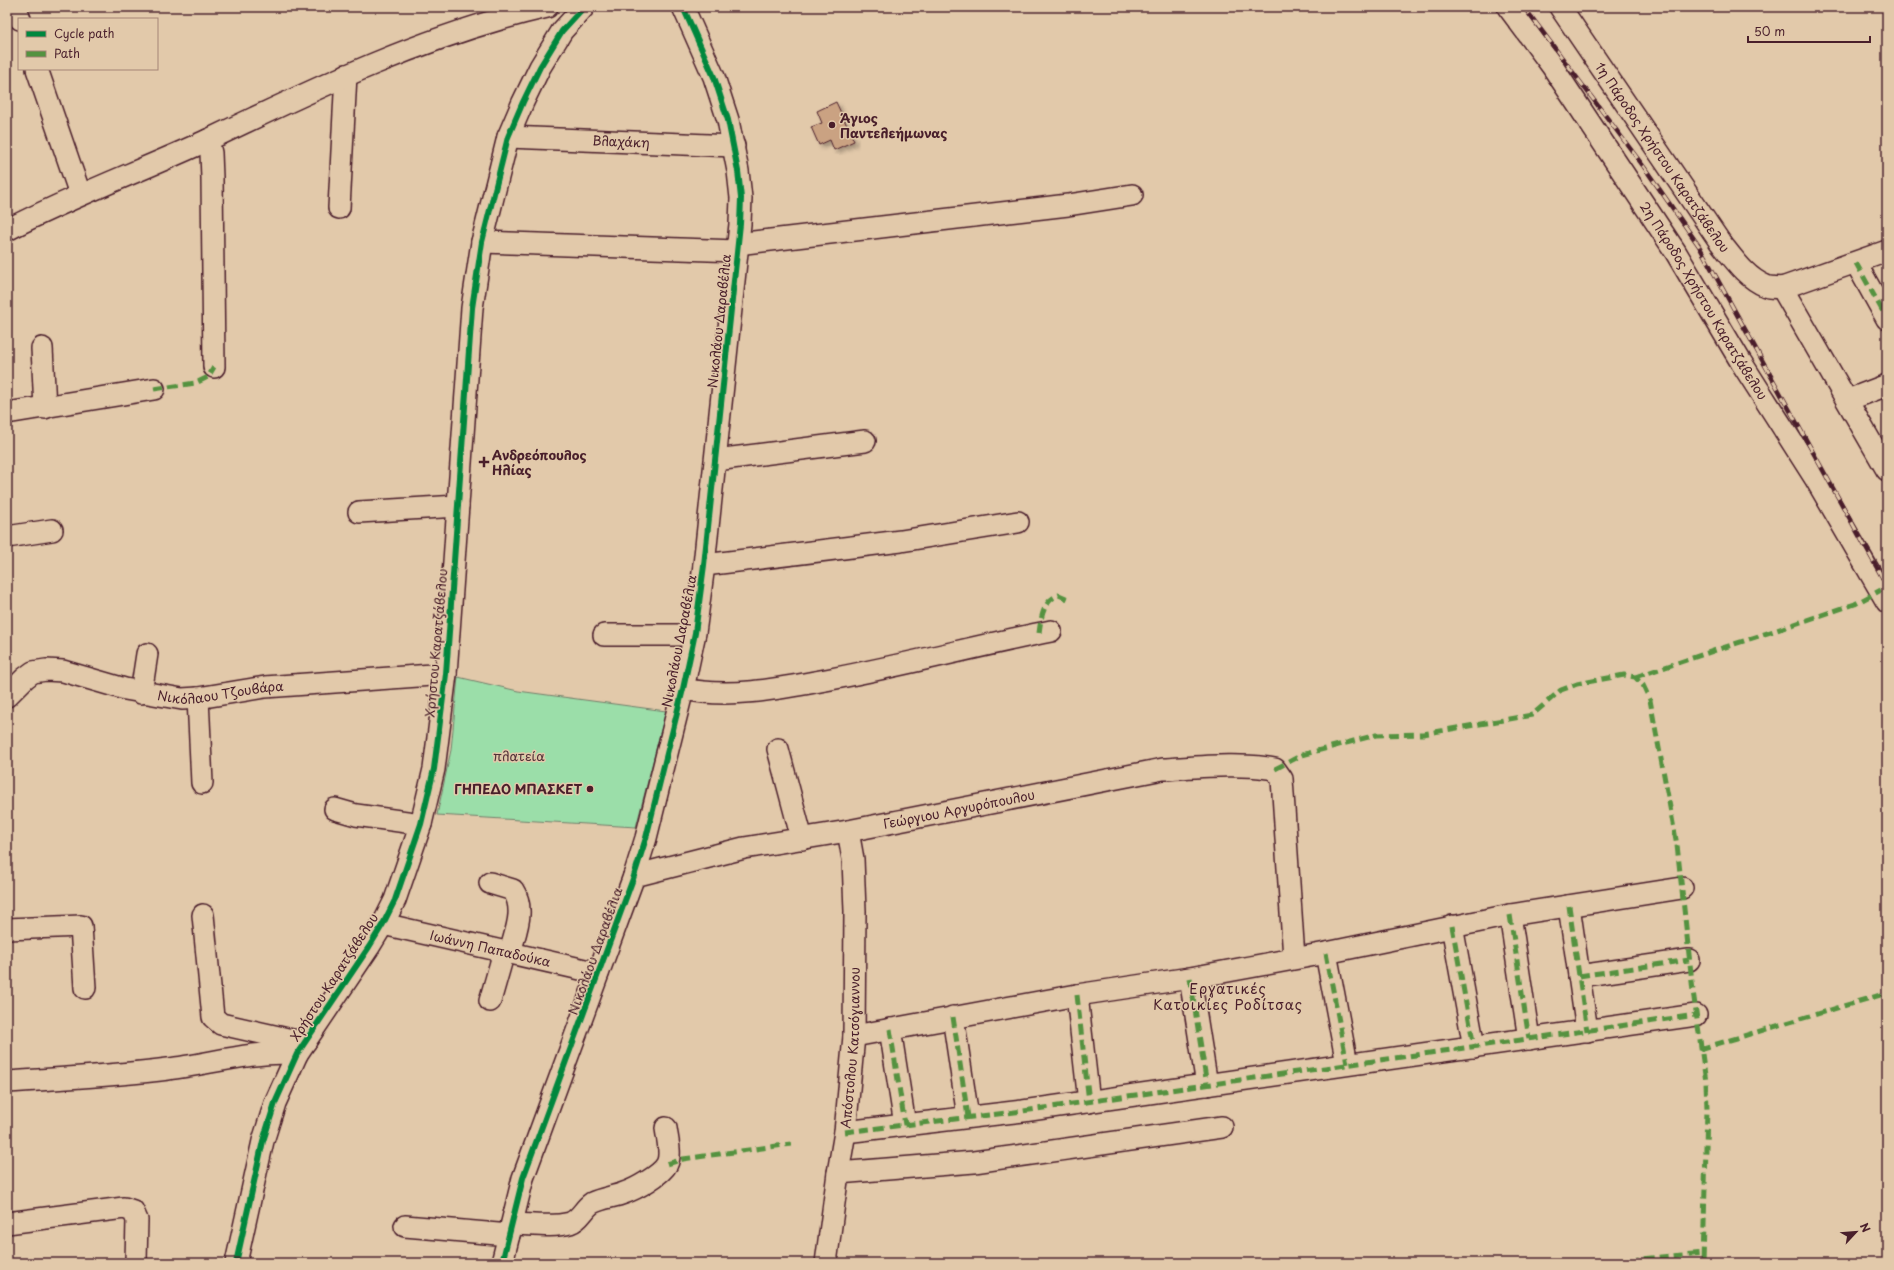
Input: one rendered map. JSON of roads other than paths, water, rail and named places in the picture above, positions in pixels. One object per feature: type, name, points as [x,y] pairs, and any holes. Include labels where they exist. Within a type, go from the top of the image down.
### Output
[{"type":"street","points":[[16,7],[20,18]]},
{"type":"street","points":[[7,230],[80,194],[208,140],[346,75],[434,40],[547,7]]},
{"type":"street","name":"Χρήστου Καρατζάβελου","points":[[236,1263],[263,1141],[275,1103],[302,1048],[383,924],[395,900],[421,824],[434,769],[446,674],[472,308],[482,242],[508,137],[523,102],[540,67],[562,31],[584,7]]},
{"type":"street","name":"Νικολάου Δαραβέλια","points":[[502,1263],[523,1178],[634,876],[646,838],[683,689],[694,635],[716,460],[741,198],[734,146],[728,120],[714,77],[683,7]]},
{"type":"street","name":"2η Πάροδος Χρήστου Καρατζάβελου","points":[[1508,7],[1561,79],[1675,251],[1741,362],[1819,485],[1887,602]]},
{"type":"street","name":"1η Πάροδος Χρήστου Καρατζάβελου","points":[[1560,7],[1720,242],[1738,265],[1754,279],[1767,286],[1782,288]]},
{"type":"street","points":[[37,70],[80,194]]},
{"type":"street","points":[[340,208],[346,75]]},
{"type":"street","name":"Βλαχάκη","points":[[508,137],[734,146]]},
{"type":"street","points":[[208,140],[212,178],[214,367]]},
{"type":"street","points":[[482,242],[737,248],[1060,206],[1132,195]]},
{"type":"street","points":[[1887,251],[1782,288],[1887,470]]},
{"type":"street","points":[[1856,263],[1887,319]]},
{"type":"street","points":[[42,348],[45,408]]},
{"type":"street","points":[[1848,400],[1887,385]]},
{"type":"street","points":[[7,413],[154,389]]},
{"type":"street","points":[[716,460],[865,441]]},
{"type":"street","points":[[358,512],[458,506]]},
{"type":"street","points":[[704,565],[901,541],[1018,522]]},
{"type":"street","points":[[7,537],[52,530]]},
{"type":"street","points":[[683,689],[695,692],[727,693],[760,691],[898,666],[1051,631]]},
{"type":"street","points":[[604,635],[694,635]]},
{"type":"street","points":[[141,693],[147,654]]},
{"type":"street","name":"Νικόλαου Τζουβάρα","points":[[7,696],[33,672],[46,670],[63,671],[141,693],[182,699],[198,698],[273,686],[446,674]]},
{"type":"street","points":[[198,698],[202,783]]},
{"type":"street","points":[[778,749],[802,839]]},
{"type":"street","name":"Γεώργιου Αργυρόπουλου","points":[[634,876],[744,848],[848,831],[1164,770],[1196,767],[1259,767],[1275,770],[1282,779],[1294,958]]},
{"type":"street","points":[[335,809],[356,815],[421,824]]},
{"type":"street","name":"Απόστολου Κατσόγιαννου","points":[[826,1263],[845,1132],[854,1036],[855,910],[853,859],[848,831]]},
{"type":"street","points":[[490,883],[513,890],[519,899],[520,914],[490,1001]]},
{"type":"street","points":[[854,1036],[1077,995],[1190,978],[1326,953],[1510,915],[1682,888]]},
{"type":"street","points":[[1569,906],[1587,1031]]},
{"type":"street","points":[[202,915],[213,1017],[221,1024],[292,1040],[302,1048]]},
{"type":"street","points":[[1510,915],[1529,1039]]},
{"type":"street","name":"Ιωάννη Παπαδούκα","points":[[383,924],[598,973]]},
{"type":"street","points":[[7,929],[81,926],[85,988]]},
{"type":"street","points":[[1452,926],[1474,1047]]},
{"type":"street","points":[[1326,953],[1347,1064]]},
{"type":"street","points":[[1579,976],[1689,960]]},
{"type":"street","points":[[1190,978],[1207,1085]]},
{"type":"street","points":[[1077,995],[1089,1102]]},
{"type":"street","points":[[845,1132],[1089,1102],[1696,1015]]},
{"type":"street","points":[[953,1018],[968,1117]]},
{"type":"street","points":[[890,1029],[905,1125]]},
{"type":"street","points":[[7,1082],[167,1070],[250,1055],[280,1053],[302,1048]]},
{"type":"street","points":[[838,1173],[974,1162],[1222,1127]]},
{"type":"street","points":[[405,1226],[510,1229],[569,1223],[578,1219],[592,1203],[625,1193],[657,1174],[667,1164],[669,1152],[666,1128]]},
{"type":"street","points":[[7,1223],[124,1208],[133,1211],[137,1220],[136,1261]]},
{"type":"railway","points":[[1524,7],[1644,167],[1699,246],[1887,586]]},
{"type":"place","name":"Άγιος Παντελεήμωνας","points":[[832,125]]},
{"type":"place","name":"Ανδρεόπουλος Ηλίας","points":[[484,462]]},
{"type":"place","name":"ΓΗΠΕΔΟ ΜΠΑΣΚΕΤ","points":[[590,789]]},
{"type":"district","name":"Εργατικές Κατοικίες Ροδίτσας","points":[[1228,998]]},
{"type":"park label","name":"πλατεία","points":[[519,756]]}]
